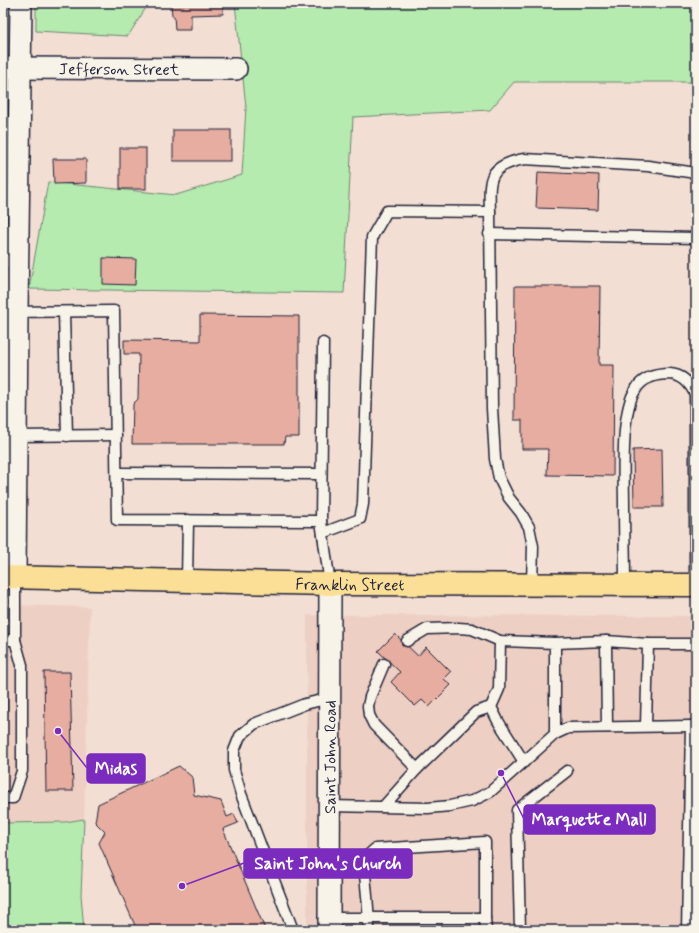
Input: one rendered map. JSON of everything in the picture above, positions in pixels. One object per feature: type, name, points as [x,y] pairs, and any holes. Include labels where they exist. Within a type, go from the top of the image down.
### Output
[{"type":"main road","name":"Franklin Street","points":[[9,577],[330,584],[695,585]]},
{"type":"street","points":[[9,577],[16,436],[10,312],[11,68],[21,3]]},
{"type":"street","name":"Jefferson Street","points":[[11,68],[236,69]]},
{"type":"street","name":"Saint John Road","points":[[329,924],[330,584]]},
{"type":"lane","points":[[532,584],[533,546],[529,527],[521,513],[509,498],[499,478],[495,459],[492,408],[489,234],[489,187],[492,175],[500,167],[510,162],[524,159],[648,166],[696,173]]},
{"type":"lane","points":[[323,533],[360,519],[363,504],[372,237],[387,211],[490,212]]},
{"type":"lane","points":[[489,234],[696,238]]},
{"type":"lane","points":[[10,312],[114,311],[118,520],[321,521]]},
{"type":"lane","points":[[64,312],[67,436]]},
{"type":"lane","points":[[323,343],[321,521],[330,584]]},
{"type":"lane","points":[[625,584],[624,463],[627,416],[631,399],[636,388],[650,376],[673,374],[683,378],[690,384],[694,394],[695,585]]},
{"type":"lane","points":[[16,436],[116,435]]},
{"type":"lane","points":[[117,474],[322,474]]},
{"type":"lane","points":[[187,581],[188,520]]},
{"type":"lane","points":[[3,798],[13,798],[22,771],[22,665],[15,640],[9,577]]},
{"type":"lane","points":[[407,641],[428,629],[459,628],[472,629],[500,641],[606,641],[648,644],[696,644]]},
{"type":"lane","points":[[3,640],[15,640]]},
{"type":"lane","points":[[382,807],[476,712],[491,707],[499,689],[500,641]]},
{"type":"lane","points":[[606,641],[607,727]]},
{"type":"lane","points":[[555,642],[555,734]]},
{"type":"lane","points":[[646,726],[648,644]]},
{"type":"lane","points":[[384,664],[370,697],[368,706],[369,715],[374,725],[418,769]]},
{"type":"lane","points":[[293,930],[241,794],[234,770],[234,751],[240,736],[254,724],[305,704],[330,698]]},
{"type":"lane","points":[[491,707],[498,721],[524,762]]},
{"type":"lane","points":[[330,806],[428,808],[450,806],[472,801],[490,792],[555,734],[568,728],[693,726],[690,925]]},
{"type":"lane","points":[[520,930],[518,810],[567,771]]},
{"type":"lane","points":[[369,930],[364,859],[375,849],[485,842],[486,930]]},
{"type":"lane","points":[[329,924],[369,917],[485,918]]},
{"type":"shaded area","points":[[3,285],[6,286],[3,550]]},
{"type":"shaded area","points":[[3,605],[90,607],[84,819],[65,822],[3,823]]},
{"type":"shaded area","points":[[307,615],[696,616],[696,930],[307,930]]},
{"type":"green space","points":[[36,3],[149,3],[128,36],[36,31]]},
{"type":"green space","points":[[235,3],[696,3],[696,82],[514,82],[490,110],[353,117],[344,293],[29,289],[48,182],[176,195],[242,175],[246,107]]},
{"type":"green space","points":[[84,819],[81,895],[84,930],[3,930],[3,823],[65,822]]},
{"type":"building","points":[[171,3],[223,3],[223,14],[191,15],[191,30],[175,30]]},
{"type":"building","points":[[173,130],[231,130],[231,161],[173,161]]},
{"type":"building","points":[[120,148],[146,148],[146,189],[120,189]]},
{"type":"building","points":[[53,159],[86,159],[86,183],[54,184]]},
{"type":"building","points":[[538,172],[599,175],[598,210],[536,208]]},
{"type":"building","points":[[103,258],[136,259],[135,285],[103,284]]},
{"type":"building","points":[[515,286],[600,286],[599,365],[614,365],[613,476],[547,475],[548,449],[522,449],[522,420],[514,420]]},
{"type":"building","points":[[200,315],[299,316],[299,437],[285,437],[284,444],[132,444],[133,404],[138,399],[139,354],[124,354],[124,340],[200,341]]},
{"type":"building","points":[[662,449],[663,507],[634,507],[633,450]]},
{"type":"building","points":[[395,634],[418,656],[426,647],[451,672],[444,679],[451,685],[429,707],[422,700],[415,706],[391,682],[400,672],[378,651]]},
{"type":"building","points":[[3,667],[7,667],[7,716],[3,716]]},
{"type":"building","points":[[44,672],[70,672],[73,791],[46,791]]},
{"type":"building","points":[[179,766],[192,777],[194,795],[221,801],[227,817],[234,814],[238,823],[223,829],[265,929],[137,930],[99,843],[105,832],[95,822],[98,804]]},
{"type":"place","name":"Midas","points":[[58,731]]},
{"type":"place","name":"Marquette Mall","points":[[501,773]]},
{"type":"place","name":"Saint John's Church","points":[[182,886]]}]
